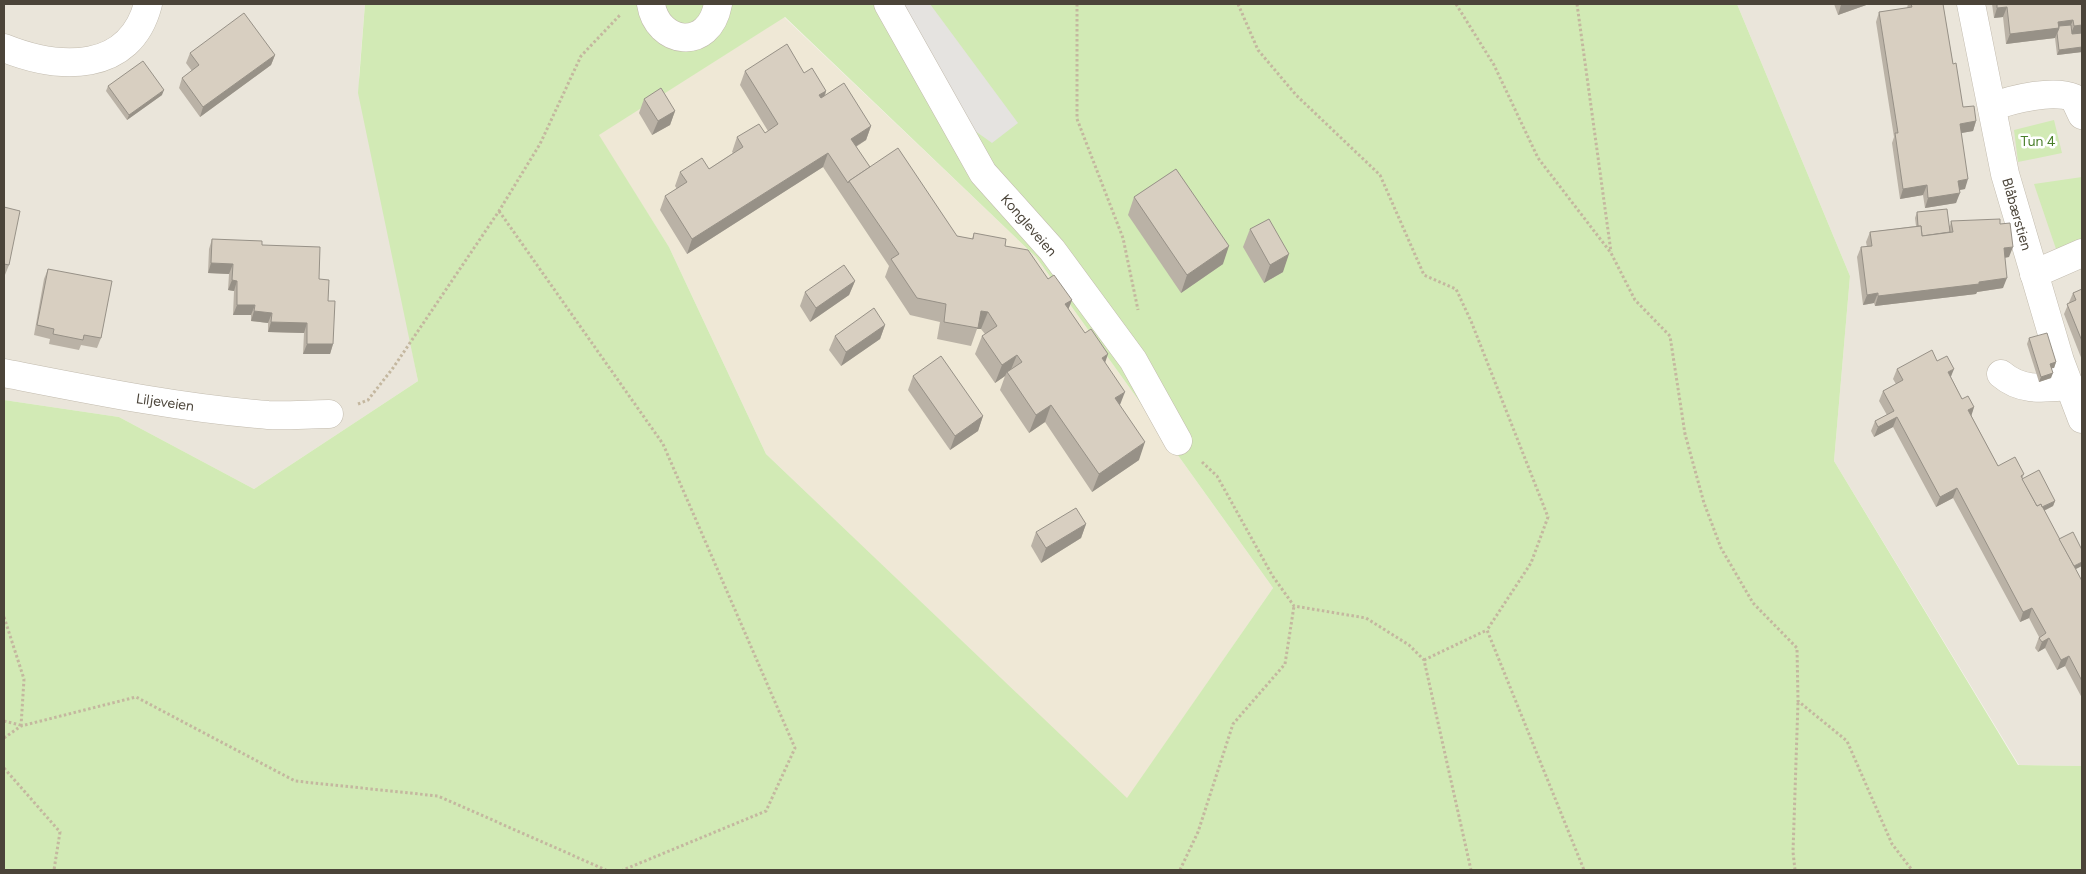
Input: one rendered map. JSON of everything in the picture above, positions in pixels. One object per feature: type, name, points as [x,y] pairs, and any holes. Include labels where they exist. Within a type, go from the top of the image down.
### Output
[{"type":"street","points":[[4,48],[47,62],[80,63],[98,60],[119,50],[139,26],[148,4]]},
{"type":"street","points":[[651,4],[657,20],[665,29],[674,35],[687,38],[698,36],[709,29],[716,18],[718,4]]},
{"type":"street","name":"Kongleveien","points":[[888,4],[983,173],[1052,250],[1133,360],[1178,441]]},
{"type":"street","name":"Blåbærstien","points":[[1971,4],[2005,174],[2034,274],[2082,419]]},
{"type":"street","points":[[1992,107],[2004,102],[2038,96],[2067,95],[2074,98],[2082,115]]},
{"type":"street","points":[[2034,274],[2082,253]]},
{"type":"street","name":"Liljeveien","points":[[4,373],[183,405],[269,415],[329,414]]},
{"type":"street","points":[[2001,374],[2018,386],[2037,389],[2070,386]]},
{"type":"path","points":[[1078,4],[1078,119],[1123,238],[1139,315],[1133,360]]},
{"type":"path","points":[[1238,4],[1258,50],[1296,95],[1380,175],[1424,275],[1456,289],[1471,321],[1548,517],[1531,562],[1487,630],[1424,660]]},
{"type":"path","points":[[1456,4],[1494,65],[1538,158],[1611,253],[1635,300],[1670,336],[1686,434],[1704,502],[1721,548],[1753,603],[1797,648],[1798,701],[1792,852],[1795,870]]},
{"type":"path","points":[[1577,4],[1611,253]]},
{"type":"path","points":[[329,414],[368,400],[394,368],[499,211],[540,144],[580,56],[625,10]]},
{"type":"path","points":[[499,211],[664,444],[795,748],[766,811],[623,870]]},
{"type":"path","points":[[1178,441],[1218,476],[1272,574],[1294,606],[1285,664],[1234,724],[1198,832],[1180,870]]},
{"type":"path","points":[[1294,606],[1366,618],[1409,645],[1424,660],[1471,870]]},
{"type":"path","points":[[4,616],[24,679],[20,726]]},
{"type":"path","points":[[1487,630],[1584,870]]},
{"type":"path","points":[[4,738],[20,726],[136,698],[295,781],[438,796],[606,870]]},
{"type":"path","points":[[1798,701],[1847,741],[1892,844],[1912,870]]},
{"type":"path","points":[[4,721],[20,726]]},
{"type":"path","points":[[4,768],[60,832],[54,870]]},
{"type":"shaded area","points":[[4,4],[365,4],[359,77],[418,381],[254,489],[119,417],[4,400]]},
{"type":"shaded area","points":[[888,4],[930,4],[1018,123],[992,143],[947,111]]},
{"type":"shaded area","points":[[1737,4],[2082,4],[2082,766],[2019,765],[1834,461],[1850,276]]},
{"type":"shaded area","points":[[784,17],[1036,257],[1273,588],[1127,799],[766,454],[669,247],[598,135]]},
{"type":"green space","points":[[365,4],[1737,4],[1850,276],[1834,461],[2018,765],[2082,766],[2082,870],[4,870],[4,400],[119,417],[254,489],[418,381],[358,93]],"holes":[[[785,17],[1036,257],[1273,588],[1127,798],[766,454],[669,247],[599,135]]]},
{"type":"green space","name":"Tun 4","points":[[2054,120],[2062,153],[2018,162],[2014,130]]},
{"type":"green space","name":"Tun 4","points":[[2082,177],[2082,242],[2056,249],[2034,184]]},
{"type":"building","points":[[1911,4],[1943,4],[1953,64],[1956,63],[1963,107],[1974,106],[1976,121],[1960,124],[1968,179],[1958,181],[1960,193],[1928,198],[1927,185],[1903,189],[1895,133],[1898,133],[1879,12],[1912,7]]},
{"type":"building","points":[[1997,4],[2082,4],[2082,25],[2074,26],[2073,20],[2058,22],[2059,28],[2010,34],[2007,7],[1997,8]]},
{"type":"building","points":[[244,13],[275,55],[203,107],[182,78],[199,65],[190,53]]},
{"type":"building","points":[[2071,25],[2072,34],[2082,33],[2082,47],[2059,50],[2057,33],[2059,26]]},
{"type":"building","points":[[787,44],[804,73],[812,68],[826,91],[819,95],[821,98],[844,83],[871,126],[851,139],[870,167],[848,183],[828,153],[692,239],[665,196],[687,182],[680,172],[702,158],[709,169],[743,147],[737,137],[759,124],[765,133],[778,124],[745,71]]},
{"type":"building","points":[[143,61],[164,90],[129,115],[108,86]]},
{"type":"building","points":[[661,88],[675,111],[658,121],[644,99]]},
{"type":"building","points":[[898,148],[957,236],[973,239],[974,233],[1006,239],[1005,246],[1028,250],[1048,279],[1054,275],[1072,300],[1065,304],[1085,333],[1091,329],[1108,354],[1102,358],[1125,392],[1115,398],[1145,442],[1099,474],[1051,405],[1036,415],[1007,372],[1022,362],[1017,355],[1002,365],[982,336],[997,326],[988,312],[981,311],[978,328],[944,322],[946,304],[917,298],[891,259],[899,254],[849,181]]},
{"type":"building","points":[[1176,169],[1229,246],[1187,275],[1134,197]]},
{"type":"building","points":[[4,207],[20,211],[9,265],[4,264]]},
{"type":"building","points":[[1947,209],[1950,232],[1922,236],[1921,226],[1918,226],[1917,212]]},
{"type":"building","points":[[1269,219],[1289,254],[1270,265],[1250,229]]},
{"type":"building","points":[[2000,219],[2000,224],[2010,223],[2013,247],[2004,248],[2007,278],[1979,282],[1979,284],[1878,296],[1878,293],[1867,295],[1861,247],[1872,246],[1870,232],[1921,226],[1922,236],[1953,232],[1951,221]]},
{"type":"building","points":[[212,239],[262,241],[262,245],[320,247],[319,279],[329,280],[328,301],[335,301],[333,344],[307,344],[307,323],[271,322],[272,313],[254,311],[255,305],[237,305],[237,281],[232,280],[233,264],[211,263]]},
{"type":"building","points":[[844,265],[855,281],[816,308],[805,292]]},
{"type":"building","points":[[48,269],[112,281],[101,338],[84,335],[83,340],[53,334],[54,329],[37,325]]},
{"type":"building","points":[[2082,289],[2082,341],[2067,304],[2076,300],[2073,293]]},
{"type":"building","points":[[874,308],[885,325],[846,352],[835,336]]},
{"type":"building","points":[[2047,333],[2056,362],[2050,364],[2053,373],[2041,377],[2029,338]]},
{"type":"building","points":[[1932,350],[1937,361],[1947,356],[1954,369],[1948,372],[1962,399],[1968,396],[1974,407],[1968,410],[1998,466],[2015,457],[2024,474],[2021,476],[2037,506],[2041,504],[2082,581],[2082,681],[2069,656],[2061,660],[2049,638],[2042,642],[2039,638],[2046,633],[2032,608],[2023,612],[1957,488],[1940,497],[1897,417],[1878,427],[1875,421],[1894,411],[1883,391],[1903,380],[1897,369]]},
{"type":"building","points":[[941,356],[983,416],[955,436],[913,376]]},
{"type":"building","points":[[2039,470],[2055,501],[2042,507],[2041,504],[2037,506],[2022,479]]},
{"type":"building","points":[[1076,508],[1086,524],[1046,548],[1036,532]]},
{"type":"building","points":[[2073,532],[2082,550],[2082,562],[2074,566],[2059,539]]}]
